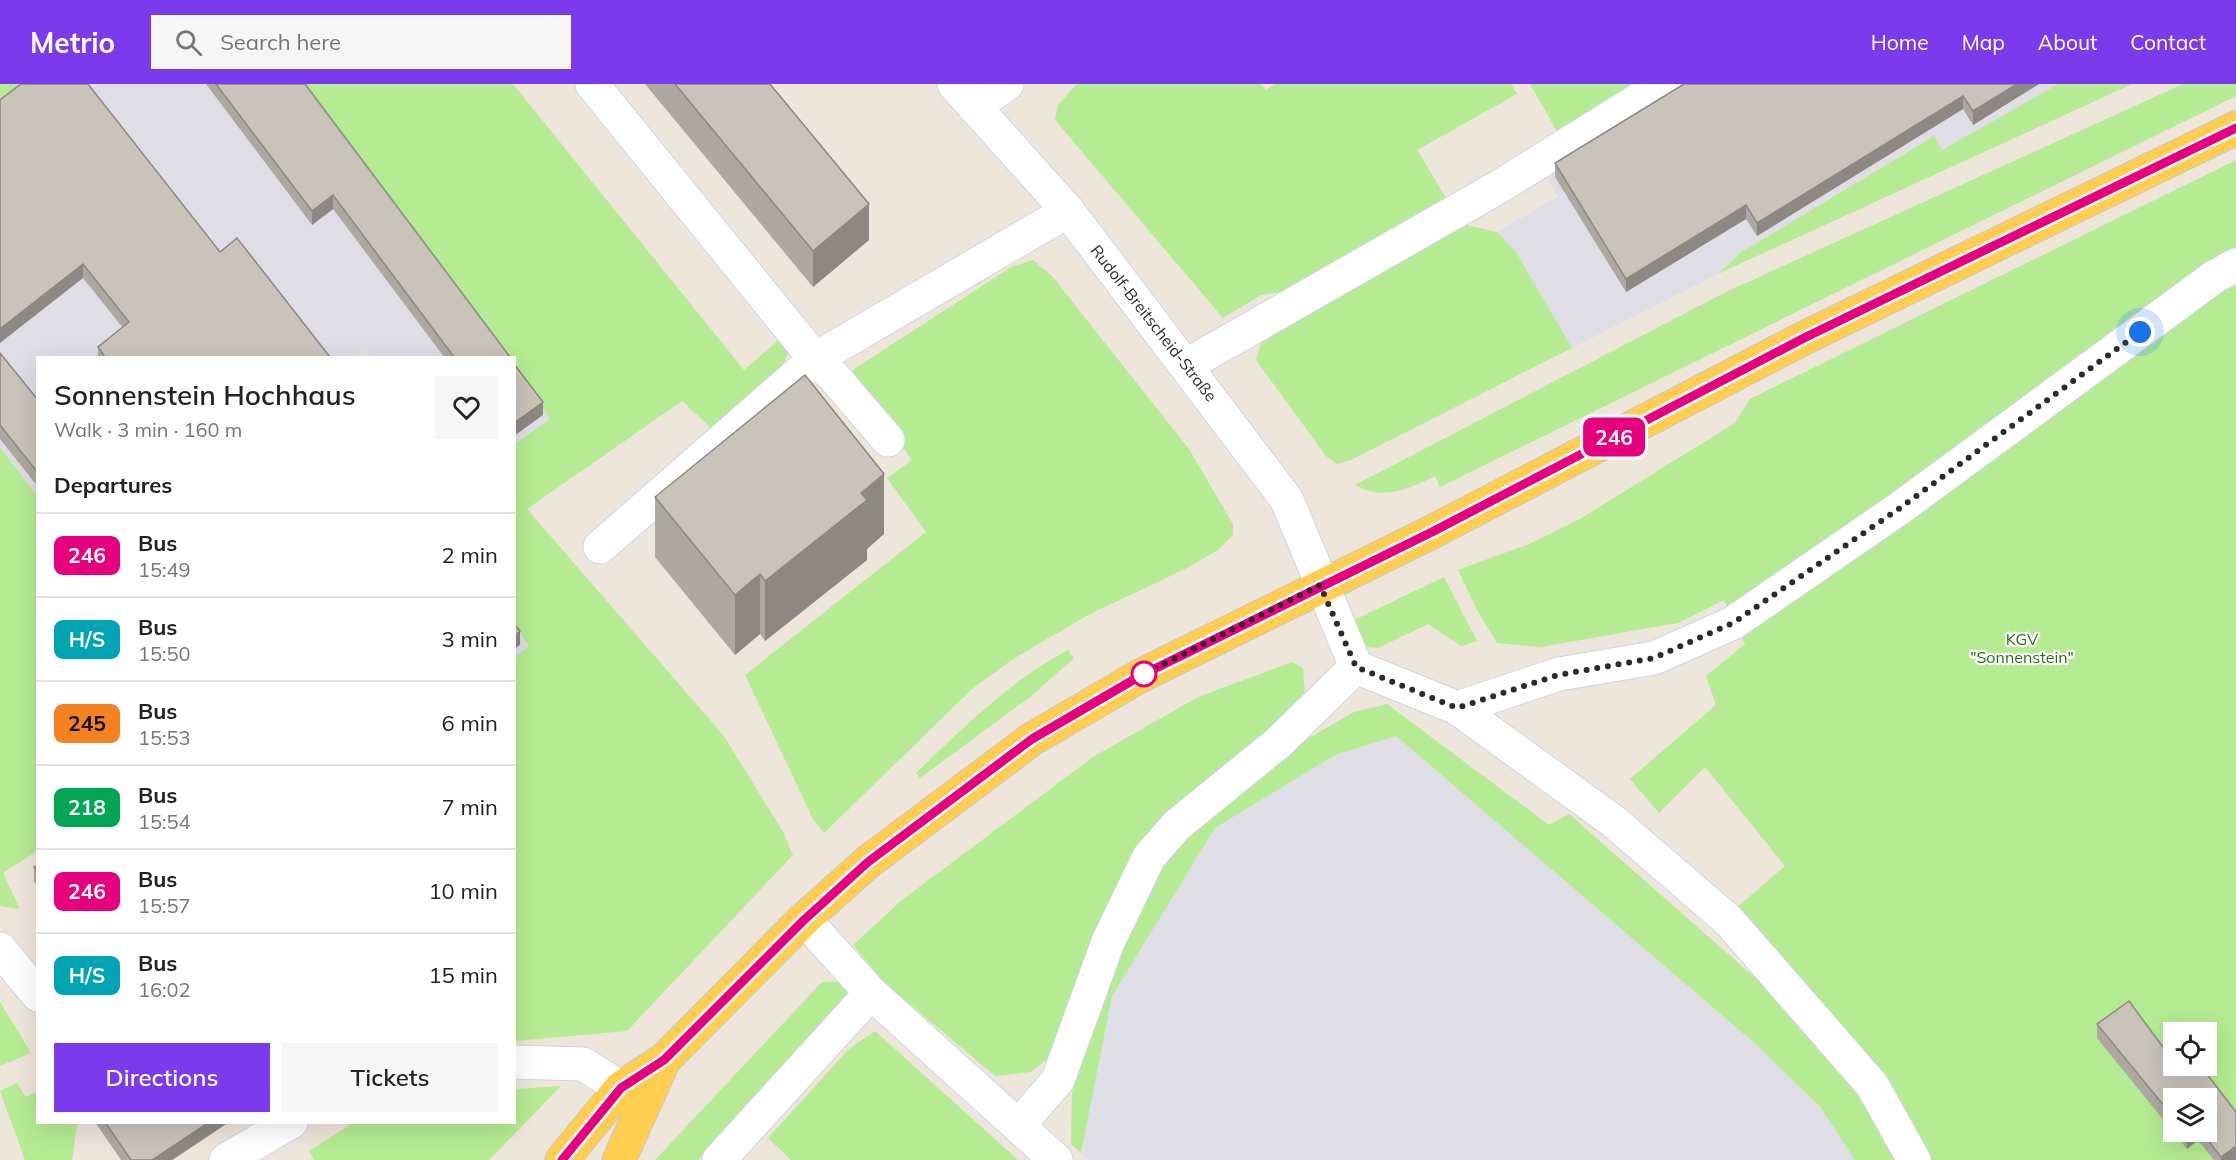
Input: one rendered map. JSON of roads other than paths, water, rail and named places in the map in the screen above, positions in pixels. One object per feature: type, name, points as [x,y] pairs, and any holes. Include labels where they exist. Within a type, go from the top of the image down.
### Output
[{"type":"main road","points":[[562,1160],[621,1088],[664,1060],[804,920],[868,862],[1032,739],[1140,676],[1320,585],[1432,532],[1804,338],[2236,128]]},
{"type":"main road","points":[[619,1160],[664,1060]]},
{"type":"street","points":[[592,84],[815,359],[834,377],[888,440]]},
{"type":"street","points":[[964,95],[1007,84]]},
{"type":"street","points":[[1187,365],[1550,156],[1664,84]]},
{"type":"street","name":"Rudolf-Breitscheid-Straße","points":[[964,95],[1068,211],[1187,365],[1287,500],[1320,585],[1356,667]]},
{"type":"street","points":[[600,547],[815,359],[1068,211]]},
{"type":"street","points":[[1457,708],[1558,675],[1654,658],[1733,623],[1900,508],[2214,277],[2236,265]]},
{"type":"street","points":[[1018,1126],[1058,1080],[1108,942],[1149,857],[1177,825],[1278,743],[1356,667],[1457,708],[1613,820],[1728,920],[1872,1085],[1914,1160]]},
{"type":"street","points":[[804,920],[871,993],[1056,1160]]},
{"type":"street","points":[[0,949],[36,992]]},
{"type":"street","points":[[719,1160],[871,993]]},
{"type":"street","points":[[516,1062],[583,1064],[621,1088]]},
{"type":"street","points":[[226,1160],[288,1124]]},
{"type":"park label","name":"KGV \"Sonnenstein\"","points":[[2022,648]]}]
